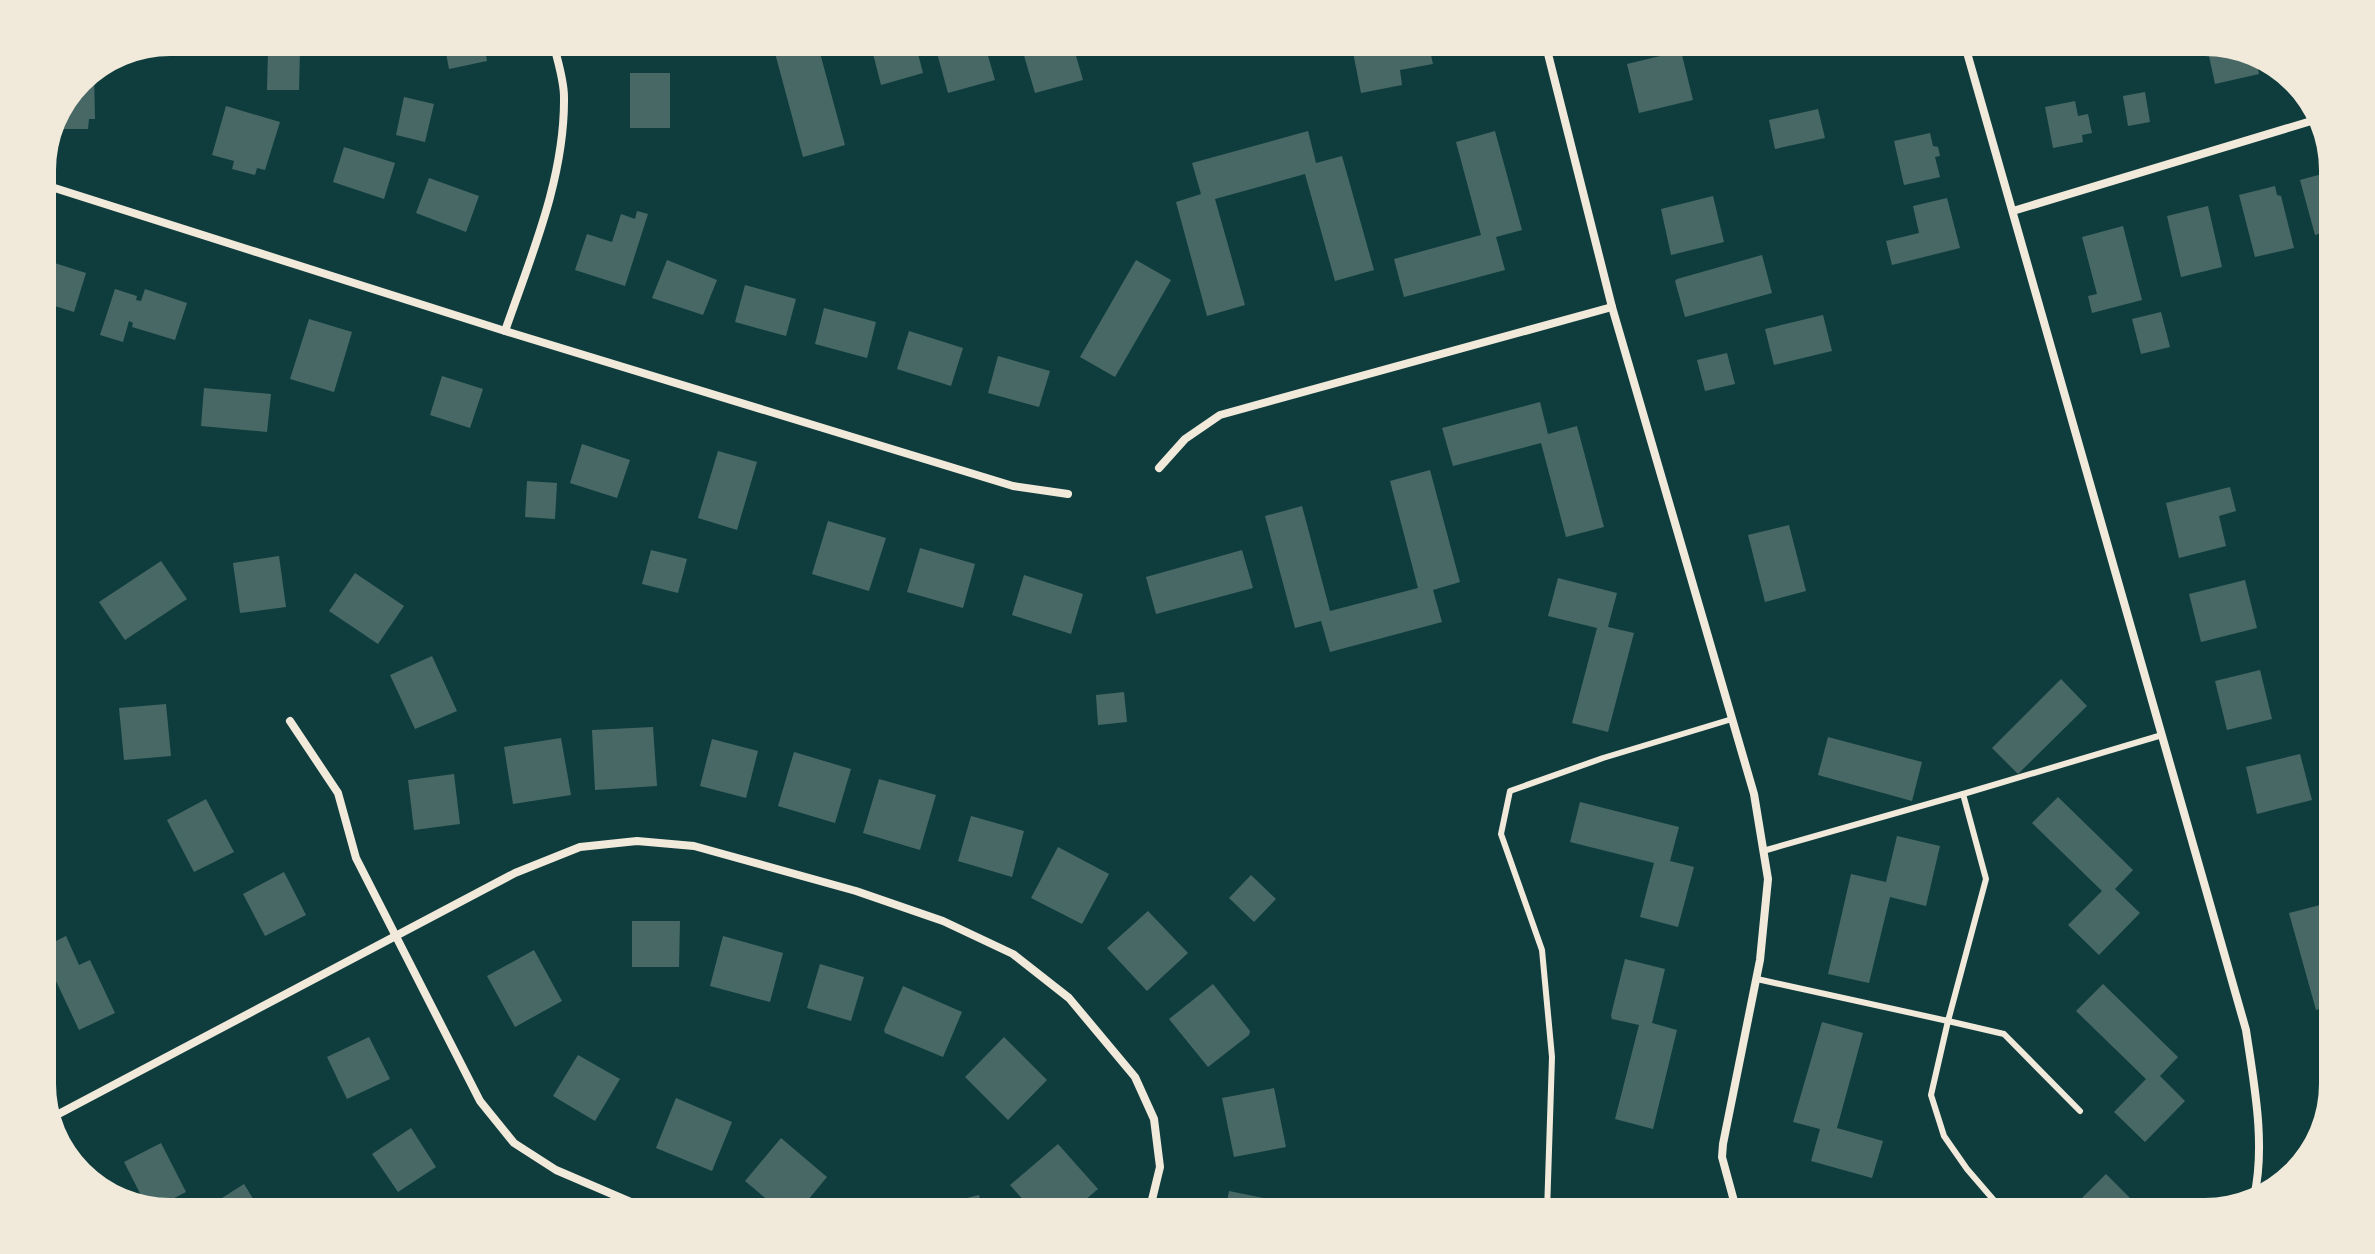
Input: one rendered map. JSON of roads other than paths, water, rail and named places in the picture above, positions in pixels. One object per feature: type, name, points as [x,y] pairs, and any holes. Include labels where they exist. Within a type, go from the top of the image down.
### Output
[{"type":"street","points":[[505,331],[547,207],[559,156],[564,95],[556,56]]},
{"type":"street","points":[[1549,56],[1612,307],[1754,794],[1768,879],[1757,979],[1723,1144],[1722,1157],[1733,1198]]},
{"type":"street","points":[[1968,56],[2246,1030],[2256,1107],[2259,1174],[2257,1185]]},
{"type":"street","points":[[2013,211],[2308,122]]},
{"type":"street","points":[[56,188],[505,331],[1013,486],[1068,494]]},
{"type":"street","points":[[1159,468],[1185,439],[1220,415],[1612,307]]},
{"type":"street","points":[[290,721],[338,793],[356,858],[480,1101],[514,1143],[556,1170],[621,1198]]},
{"type":"street","points":[[60,1113],[515,873],[580,847],[637,841],[694,846],[856,891],[943,921],[1013,954],[1069,998],[1135,1077],[1154,1119],[1160,1167],[1152,1198]]},
{"type":"lane","points":[[1547,1198],[1552,1057],[1548,1011],[1542,950],[1501,834],[1510,791],[1603,758],[1732,719]]},
{"type":"lane","points":[[1763,851],[2162,735]]},
{"type":"lane","points":[[1963,794],[1986,879],[1931,1095],[1944,1136],[1992,1198]]},
{"type":"lane","points":[[1757,979],[2004,1034],[2080,1111]]}]
